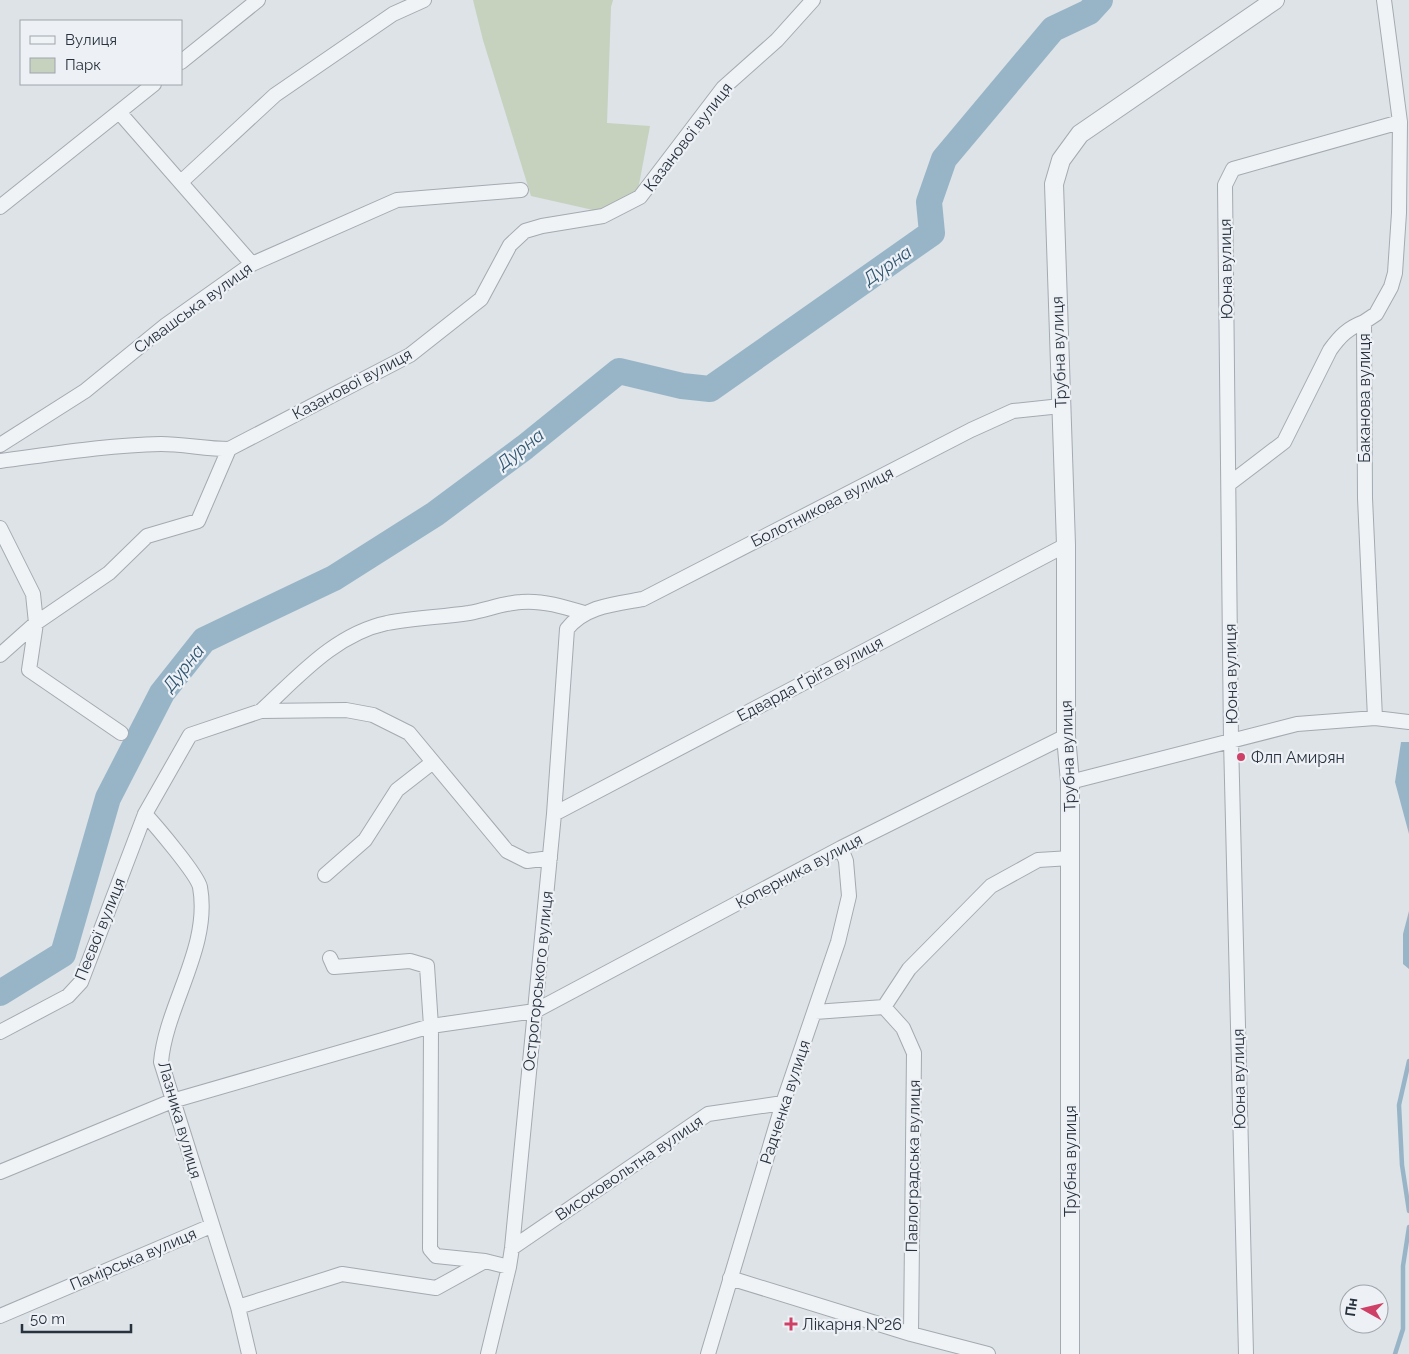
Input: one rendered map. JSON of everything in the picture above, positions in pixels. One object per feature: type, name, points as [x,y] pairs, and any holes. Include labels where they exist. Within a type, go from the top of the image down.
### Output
[{"type":"street","points":[[182,61],[258,0]]},
{"type":"street","points":[[181,182],[275,95],[393,14],[424,0]]},
{"type":"street","name":"Казанової вулиця","points":[[230,449],[410,355],[481,299],[510,245],[525,231],[542,226],[603,216],[640,197],[723,88],[777,40],[813,0]]},
{"type":"street","name":"Трубна вулиця","points":[[1070,1354],[1070,782],[1066,736],[1066,544],[1054,184],[1061,160],[1080,134],[1275,0]]},
{"type":"street","name":"Баканова вулиця","points":[[1375,718],[1364,498],[1364,322],[1376,314],[1380,308],[1391,288],[1396,273],[1400,213],[1400,122],[1384,0]]},
{"type":"street","points":[[0,207],[153,85]]},
{"type":"street","points":[[119,112],[252,264]]},
{"type":"street","name":"Юона вулиця","points":[[1246,1354],[1231,740],[1225,185],[1233,169],[1400,122]]},
{"type":"street","name":"Сивашська вулиця","points":[[0,445],[85,391],[166,325],[252,264],[397,200],[521,190]]},
{"type":"street","points":[[1229,484],[1284,442],[1330,350],[1339,337],[1352,327],[1364,322]]},
{"type":"street","name":"Болотникова вулиця","points":[[584,613],[608,605],[643,599],[987,422],[1013,411],[1061,406]]},
{"type":"street","points":[[0,461],[116,446],[163,444],[204,449],[230,449],[198,521],[147,536],[109,573],[36,622],[0,655]]},
{"type":"street","points":[[0,528],[33,594],[36,622],[29,670],[121,733]]},
{"type":"street","name":"Едварда Ґріґа вулиця","points":[[554,814],[1066,544]]},
{"type":"street","points":[[261,712],[312,663],[335,646],[359,633],[385,624],[469,613],[522,602],[556,605],[584,613]]},
{"type":"street","name":"Острогорського вулиця","points":[[488,1354],[512,1248],[554,814],[567,629],[575,619],[584,613]]},
{"type":"street","points":[[261,712],[346,710],[373,715],[409,733],[507,851],[527,861],[550,858]]},
{"type":"street","name":"Пеєвої вулиця","points":[[0,1032],[68,996],[81,982],[145,814],[190,735],[261,712]]},
{"type":"street","points":[[1070,782],[1297,724],[1375,718],[1409,722]]},
{"type":"street","name":"Коперника вулиця","points":[[0,1172],[172,1100],[431,1026],[535,1011],[841,848],[1066,736]]},
{"type":"street","points":[[325,874],[364,840],[397,790],[433,762]]},
{"type":"street","name":"Лазника вулиця","points":[[145,814],[166,838],[200,886],[200,927],[187,975],[163,1040],[161,1062],[238,1307],[249,1354]]},
{"type":"street","name":"Радченка вулиця","points":[[708,1354],[783,1102],[838,942],[849,896],[846,860],[841,848]]},
{"type":"street","points":[[815,1012],[884,1007],[909,969],[991,886],[1038,860],[1071,858]]},
{"type":"street","points":[[330,958],[334,967],[410,961],[427,966],[431,1026],[430,1249],[436,1256],[485,1261],[509,1267]]},
{"type":"street","name":"Павлоградська вулиця","points":[[884,1007],[903,1028],[914,1053],[911,1334]]},
{"type":"street","name":"Високовольтна вулиця","points":[[512,1248],[708,1114],[783,1102]]},
{"type":"street","name":"Памірська вулиця","points":[[0,1316],[211,1226]]},
{"type":"street","points":[[238,1307],[342,1274],[436,1288],[485,1261]]},
{"type":"street","points":[[730,1278],[911,1334],[988,1354]]},
{"type":"green space","points":[[473,0],[613,0],[611,7],[607,123],[650,126],[637,195],[602,212],[531,196],[483,40]]},
{"type":"water","points":[[1401,742],[1409,742],[1409,834],[1395,782]]},
{"type":"water","points":[[1409,911],[1409,969],[1403,964],[1403,934]]},
{"type":"waterway","name":"Дурна","points":[[0,993],[63,954],[108,798],[162,693],[204,640],[334,578],[435,514],[525,447],[619,371],[682,386],[710,389],[932,233],[929,202],[944,159],[1053,29],[1089,12],[1100,0]]},
{"type":"waterway","points":[[1409,1061],[1399,1105],[1402,1165],[1409,1211]]},
{"type":"waterway","points":[[1395,1354],[1403,1329],[1403,1266],[1409,1227]]},
{"type":"place","name":"Флп Амирян","points":[[1241,757]]},
{"type":"place","name":"Лікарня №26","points":[[791,1324]]}]
